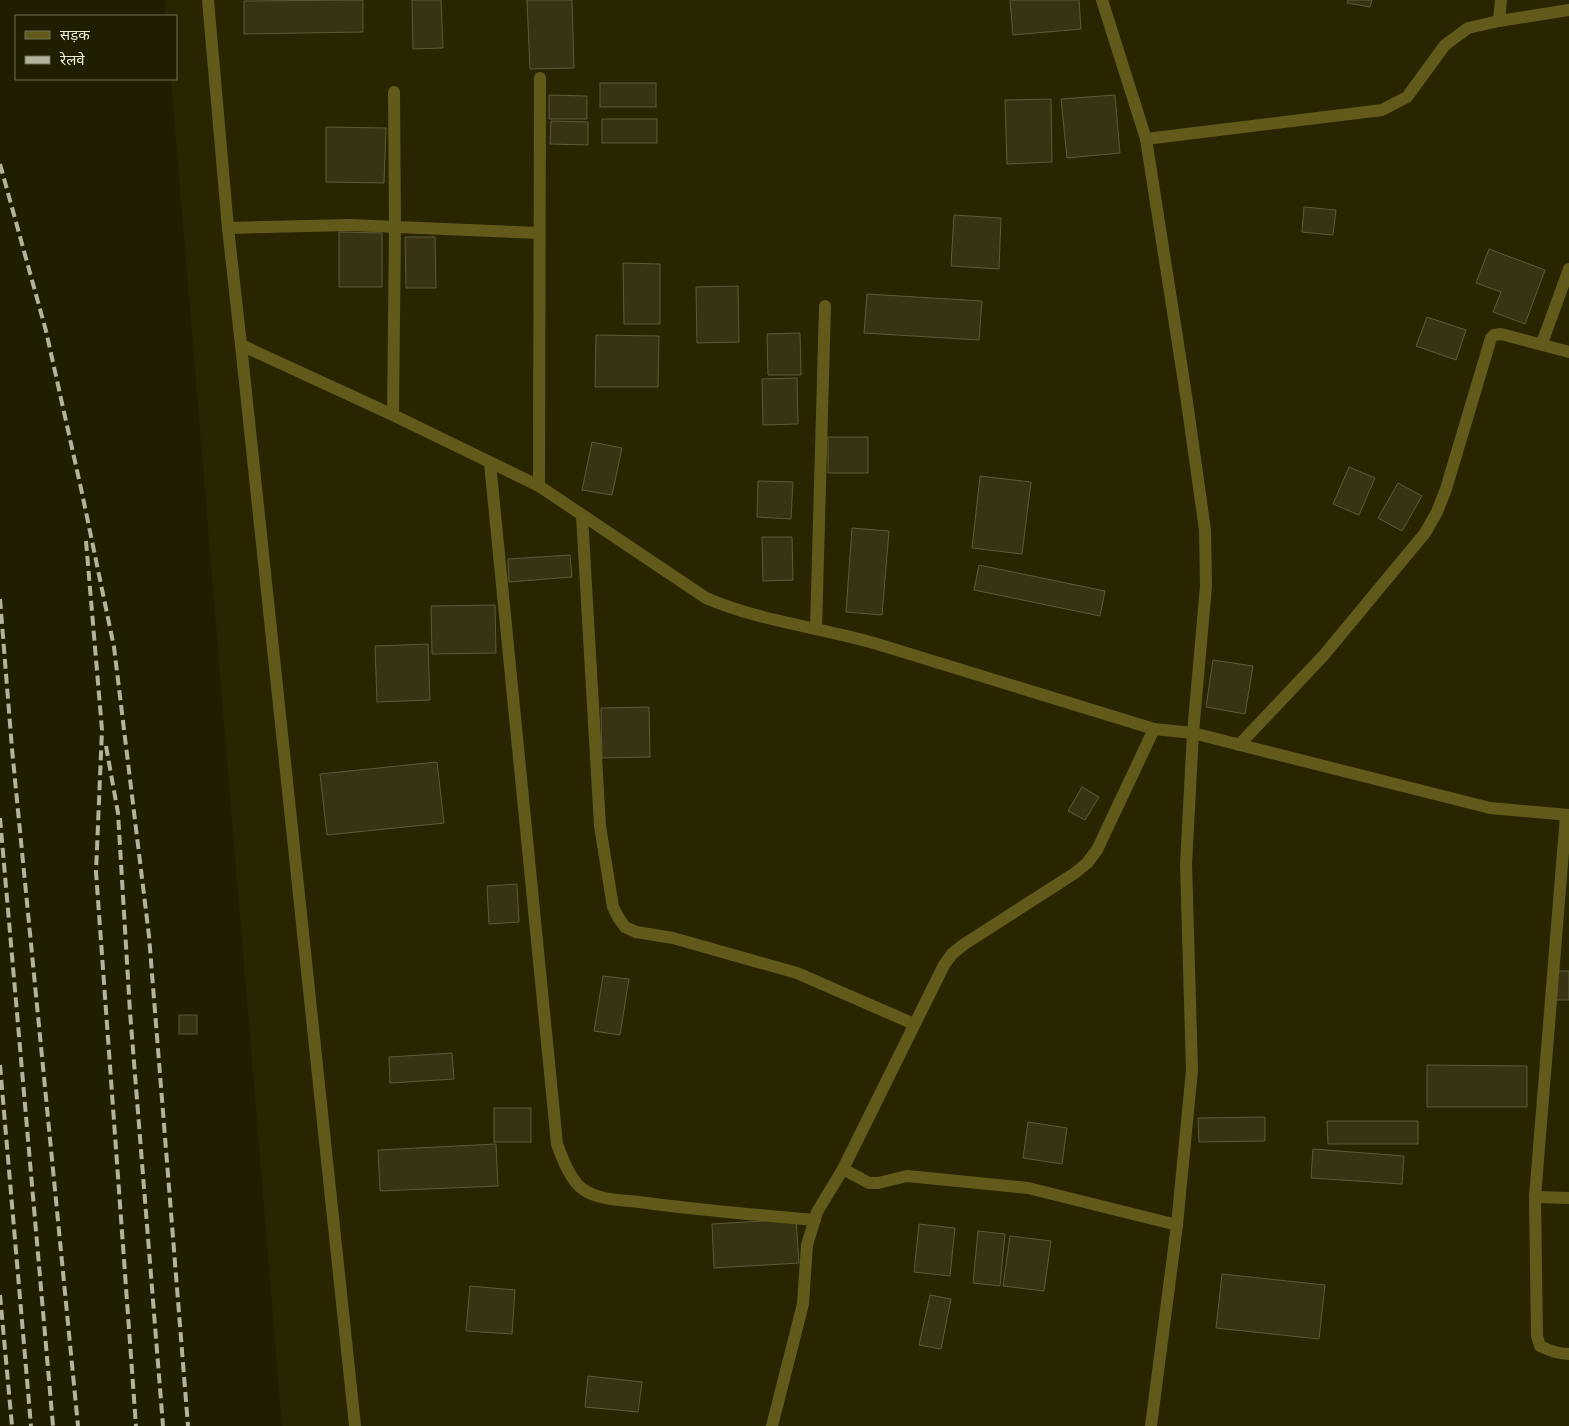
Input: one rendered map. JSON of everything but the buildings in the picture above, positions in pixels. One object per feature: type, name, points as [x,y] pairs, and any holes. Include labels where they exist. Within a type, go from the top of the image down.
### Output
[{"type":"street","points":[[208,0],[228,228],[355,1426]]},
{"type":"street","points":[[1102,0],[1146,139],[1205,530],[1206,586],[1193,733],[1186,864],[1192,1070],[1177,1224],[1151,1426]]},
{"type":"street","points":[[1499,21],[1501,0]]},
{"type":"street","points":[[1146,139],[1382,110],[1408,97],[1445,45],[1468,28],[1569,10]]},
{"type":"street","points":[[539,486],[540,78]]},
{"type":"street","points":[[393,415],[394,92]]},
{"type":"street","points":[[228,228],[350,225],[539,233]]},
{"type":"street","points":[[1542,343],[1569,269]]},
{"type":"street","points":[[816,629],[825,306]]},
{"type":"street","points":[[1239,745],[1324,655],[1425,533],[1437,512],[1446,489],[1491,338],[1494,335],[1501,334],[1542,343],[1569,352]]},
{"type":"street","points":[[241,346],[393,415],[539,486],[706,598],[729,608],[754,616],[872,643],[1154,729],[1193,733],[1490,808],[1568,815],[1535,1197],[1537,1336],[1540,1346],[1547,1350],[1560,1354],[1569,1354]]},
{"type":"street","points":[[490,463],[557,1144],[562,1158],[570,1174],[583,1190],[602,1197],[690,1209],[814,1220]]},
{"type":"street","points":[[582,516],[600,826],[614,907],[618,917],[625,927],[636,932],[673,938],[798,973],[914,1024]]},
{"type":"street","points":[[772,1426],[803,1304],[807,1245],[816,1212],[843,1169],[944,965],[952,954],[963,945],[1075,873],[1087,863],[1096,850],[1154,729]]},
{"type":"street","points":[[843,1169],[869,1183],[878,1183],[908,1176],[1028,1188],[1177,1224]]},
{"type":"street","points":[[1535,1197],[1569,1198]]},
{"type":"shaded area","points":[[165,0],[1569,0],[1569,1426],[282,1426],[171,80],[178,80],[178,15],[166,15]]},
{"type":"railway","points":[[0,164],[46,331],[114,647],[149,936],[188,1426]]},
{"type":"railway","points":[[86,541],[102,730],[96,872],[136,1426]]},
{"type":"railway","points":[[0,599],[12,749],[78,1426]]},
{"type":"railway","points":[[106,746],[118,813],[130,1012],[163,1426]]},
{"type":"railway","points":[[0,818],[53,1426]]},
{"type":"railway","points":[[0,1065],[31,1426]]},
{"type":"railway","points":[[0,1295],[12,1426]]}]
